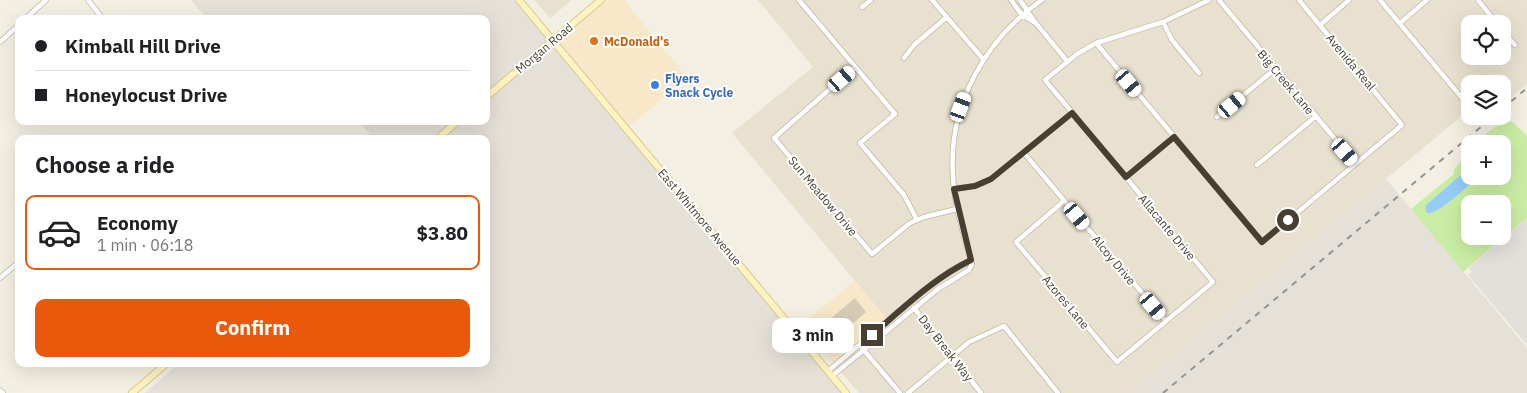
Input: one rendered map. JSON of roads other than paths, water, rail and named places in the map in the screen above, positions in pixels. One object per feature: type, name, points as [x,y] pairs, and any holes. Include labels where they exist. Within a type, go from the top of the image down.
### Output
[{"type":"main road","name":"East Whitmore Avenue","points":[[519,0],[846,393]]},
{"type":"main road","name":"Morgan Road","points":[[490,94],[602,0]]},
{"type":"main road","points":[[442,135],[453,125]]},
{"type":"main road","points":[[132,393],[162,367]]},
{"type":"street","points":[[29,15],[46,0]]},
{"type":"street","points":[[88,0],[100,15]]},
{"type":"street","points":[[799,0],[895,114],[860,143],[904,195],[912,206],[917,220],[957,209]]},
{"type":"street","points":[[862,7],[871,0]]},
{"type":"street","points":[[932,0],[984,60]]},
{"type":"street","points":[[1011,0],[1022,15],[1035,22]]},
{"type":"street","points":[[1020,0],[1035,22],[1067,61],[1096,43],[1163,22],[1208,0]]},
{"type":"street","points":[[830,374],[864,350],[948,281],[969,270],[972,262],[957,209],[954,189],[952,157],[957,123],[969,86],[984,60],[1002,36],[1022,15],[1042,0]]},
{"type":"street","name":"Big Creek Lane","points":[[1219,0],[1355,164]]},
{"type":"street","name":"Avenida Real","points":[[1299,0],[1402,125],[1355,164]]},
{"type":"street","points":[[1320,25],[1348,0]]},
{"type":"street","points":[[1380,0],[1461,97]]},
{"type":"street","points":[[1400,23],[1427,0]]},
{"type":"street","points":[[1478,0],[1490,15]]},
{"type":"street","points":[[904,58],[914,45],[947,17]]},
{"type":"street","points":[[1163,22],[1172,40],[1199,73]]},
{"type":"street","points":[[0,42],[15,29]]},
{"type":"street","points":[[1511,40],[1515,45]]},
{"type":"street","points":[[1096,43],[1262,242],[1355,164]]},
{"type":"street","name":"Allacante Drive","points":[[1067,61],[1045,80],[1213,282],[1166,321]]},
{"type":"street","name":"Sun Meadow Drive","points":[[855,67],[774,138],[872,254],[904,227],[917,220]]},
{"type":"street","points":[[1217,117],[1275,69]]},
{"type":"street","points":[[954,189],[975,186],[985,182],[1024,153],[1072,113]]},
{"type":"street","points":[[1257,165],[1315,117]]},
{"type":"street","points":[[1126,177],[1174,137]]},
{"type":"street","name":"Alcoy Drive","points":[[1024,153],[1166,321]]},
{"type":"street","name":"Azores Lane","points":[[1064,201],[1016,242],[1117,362],[1166,321]]},
{"type":"street","points":[[830,374],[860,345],[910,303],[952,270],[972,262]]},
{"type":"street","points":[[0,278],[15,265]]},
{"type":"street","name":"Day Break Way","points":[[910,303],[938,336],[951,357],[981,393]]},
{"type":"street","points":[[908,393],[969,342],[1004,326],[1058,393]]},
{"type":"street","points":[[860,345],[900,393]]},
{"type":"street","points":[[0,390],[3,393]]},
{"type":"water","points":[[1461,175],[1461,185],[1469,185],[1432,213],[1427,213],[1425,206]]},
{"type":"railway","points":[[1511,101],[1527,88]]},
{"type":"railway","points":[[1163,393],[1483,125]]},
{"type":"place","name":"McDonald's","points":[[594,41]]},
{"type":"place","name":"Flyers Snack Cycle","points":[[655,85]]}]
